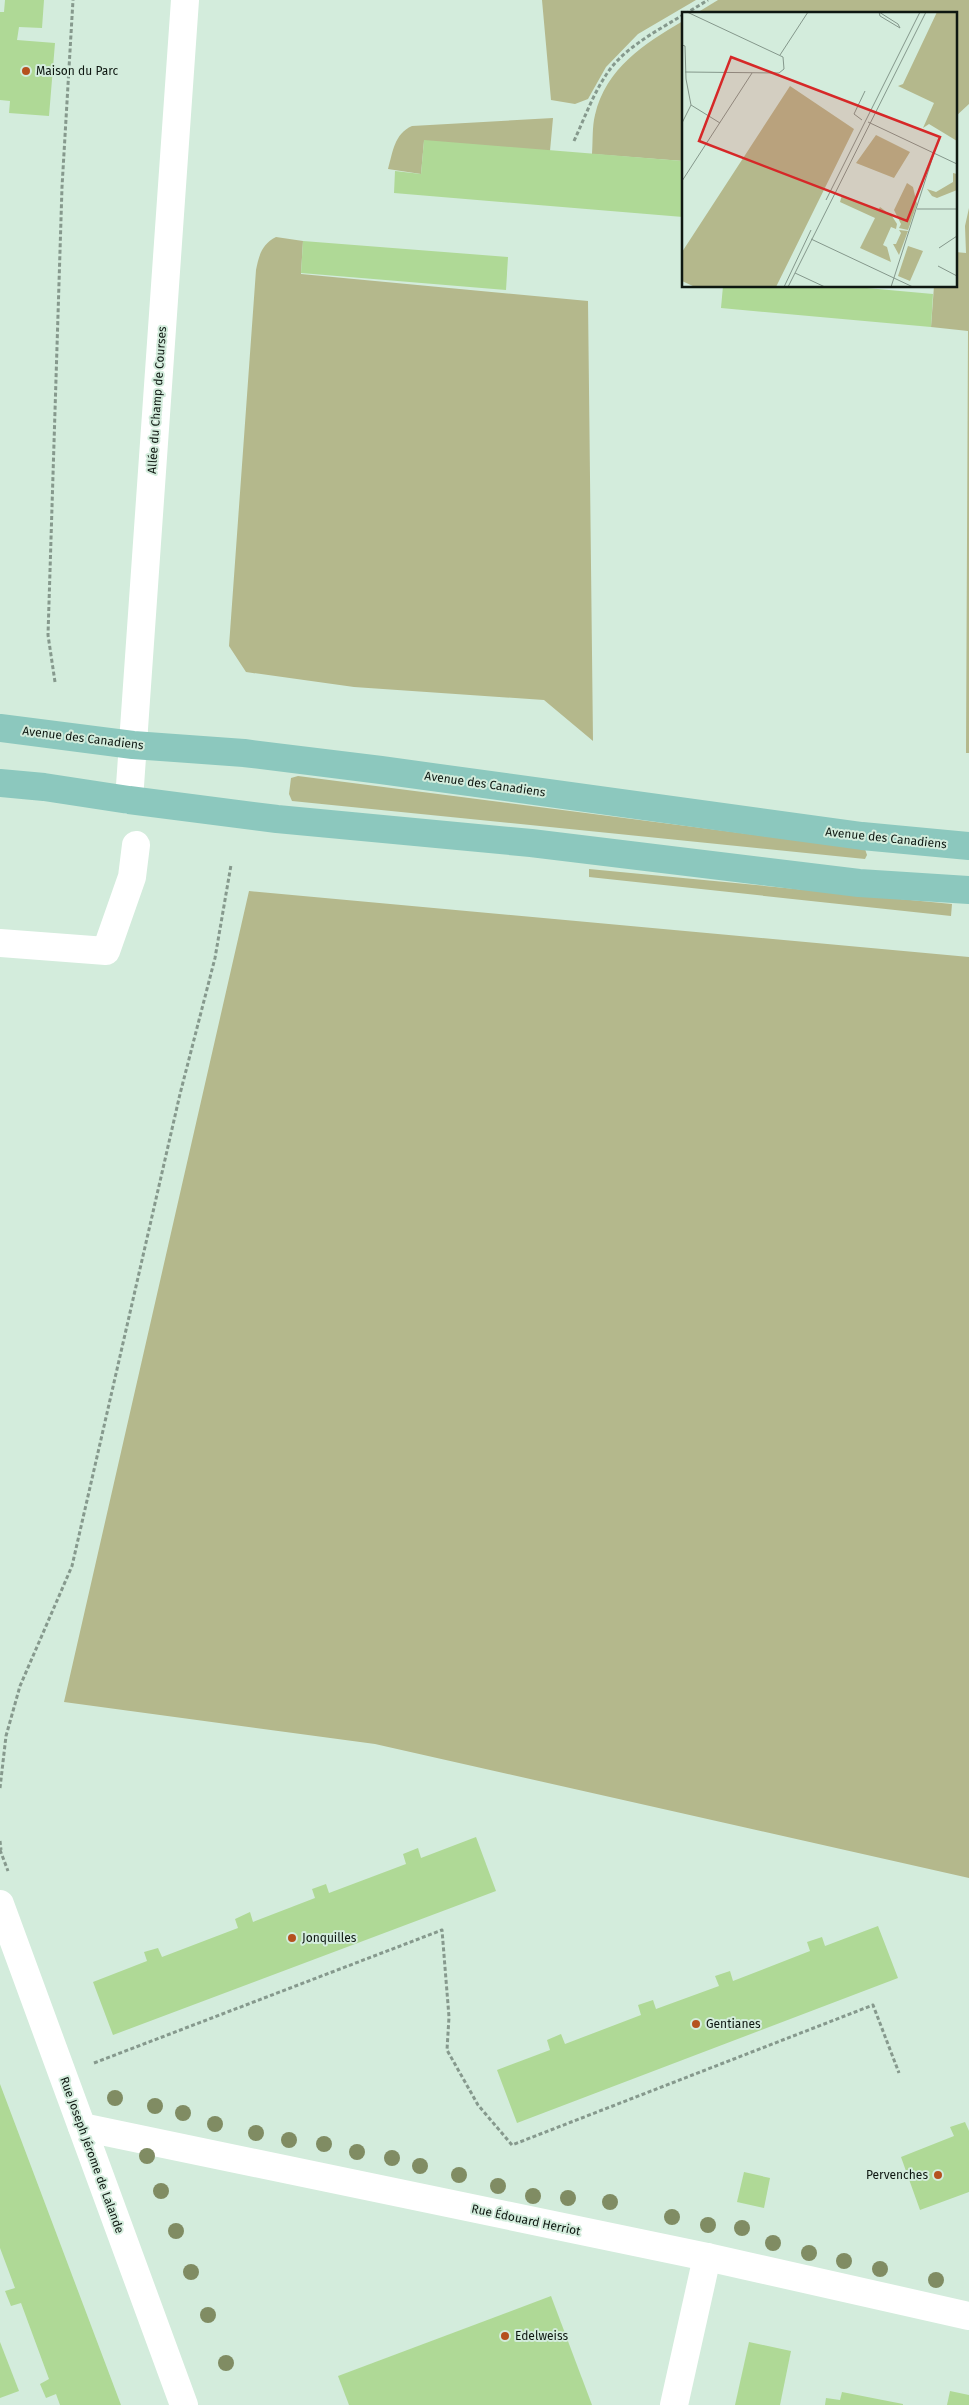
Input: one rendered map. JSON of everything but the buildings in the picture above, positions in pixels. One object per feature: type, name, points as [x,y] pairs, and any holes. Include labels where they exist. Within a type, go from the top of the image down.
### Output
[{"type":"main road","name":"Avenue des Canadiens","points":[[0,728],[133,745],[244,753],[862,836],[969,846]]},
{"type":"main road","points":[[0,783],[44,787],[278,819],[531,843],[860,883],[969,890]]},
{"type":"street","name":"Allée du Champ de Courses","points":[[129,800],[184,0]]},
{"type":"street","points":[[0,943],[106,951],[132,877],[136,846]]},
{"type":"street","name":"Rue Joseph Jérome de Lalande","points":[[0,1904],[184,2405]]},
{"type":"street","name":"Rue Édouard Herriot","points":[[82,2128],[708,2257],[969,2316]]},
{"type":"street","points":[[674,2405],[708,2257]]},
{"type":"path","points":[[55,682],[48,635],[62,187],[73,0]]},
{"type":"path","points":[[687,12],[708,0]]},
{"type":"path","points":[[574,140],[597,93],[616,63],[645,38],[682,15]]},
{"type":"path","points":[[0,1788],[6,1736],[20,1686],[72,1566],[180,1094],[215,958],[231,865]]},
{"type":"path","points":[[0,1841],[2,1854],[0,1850]]},
{"type":"path","points":[[91,2064],[442,1930],[448,2008],[448,2050],[478,2105],[512,2145],[873,2005],[899,2073]]},
{"type":"green space","points":[[542,0],[696,0],[638,34],[606,67],[588,99],[575,104],[551,100]]},
{"type":"green space","points":[[718,0],[969,0],[969,104],[956,116],[956,12],[698,12]]},
{"type":"green space","points":[[682,22],[682,161],[592,154],[595,115],[600,99],[608,84],[628,59],[655,38]]},
{"type":"green space","points":[[553,118],[550,151],[424,141],[421,174],[388,169],[398,139],[406,129],[412,126]]},
{"type":"green space","points":[[969,208],[969,753],[966,753],[968,331],[931,327],[934,288],[956,288],[956,252],[966,253],[965,226]]},
{"type":"green space","points":[[276,237],[303,241],[301,274],[588,301],[593,741],[544,700],[354,687],[246,672],[229,646],[256,270],[262,250],[267,243]]},
{"type":"green space","points":[[298,776],[865,849],[867,855],[865,859],[292,801],[289,794],[291,778]]},
{"type":"green space","points":[[589,869],[952,904],[951,916],[589,877]]},
{"type":"green space","points":[[249,891],[969,957],[969,1878],[375,1744],[64,1702]]},
{"type":"place","name":"Maison du Parc","points":[[26,71]]},
{"type":"place","name":"Jonquilles","points":[[292,1938]]},
{"type":"place","name":"Gentianes","points":[[696,2024]]},
{"type":"place","name":"Pervenches","points":[[938,2175]]},
{"type":"place","name":"Edelweiss","points":[[505,2336]]}]
